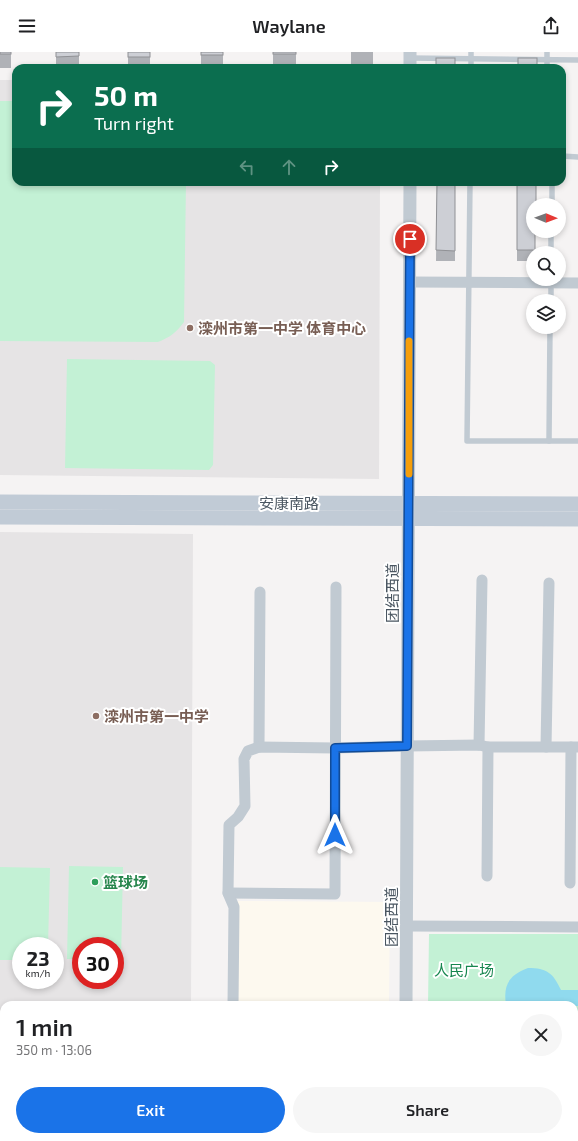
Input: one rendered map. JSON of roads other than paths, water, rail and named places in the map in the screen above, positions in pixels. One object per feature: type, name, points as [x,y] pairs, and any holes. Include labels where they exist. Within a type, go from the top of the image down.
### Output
[{"type":"main road","name":"安康南路","points":[[0,502],[408,510],[578,519]]},
{"type":"main road","name":"安康南路","points":[[0,517],[408,510],[578,504]]},
{"type":"street","name":"团结西道","points":[[406,1001],[410,186]]},
{"type":"street","points":[[409,282],[526,281]]},
{"type":"street","points":[[566,282],[578,283]]},
{"type":"street","points":[[482,580],[483,746],[486,876]]},
{"type":"street","points":[[546,747],[549,583]]},
{"type":"street","points":[[228,893],[335,894],[336,587]]},
{"type":"street","points":[[259,747],[260,592]]},
{"type":"street","points":[[233,1001],[234,907],[228,893],[229,825],[238,817],[245,806],[244,759],[248,751],[259,747],[575,747],[570,882]]},
{"type":"street","points":[[407,926],[578,927]]},
{"type":"lane","points":[[471,52],[471,64]]},
{"type":"lane","points":[[547,52],[547,64]]},
{"type":"lane","points":[[410,59],[578,60]]},
{"type":"lane","points":[[566,156],[578,157]]},
{"type":"lane","points":[[470,186],[467,441],[578,442]]},
{"type":"lane","points":[[552,186],[552,198]]},
{"type":"lane","points":[[549,441],[550,334]]},
{"type":"water","points":[[528,968],[545,970],[555,979],[561,990],[578,990],[578,1001],[505,1001],[507,986],[509,982],[521,971]]},
{"type":"place","name":"滦州市第一中学 体育中心","points":[[190,328]]},
{"type":"place","name":"滦州市第一中学","points":[[96,716]]},
{"type":"place","name":"篮球场","points":[[95,882]]},
{"type":"park label","name":"人民广场","points":[[464,970]]}]
